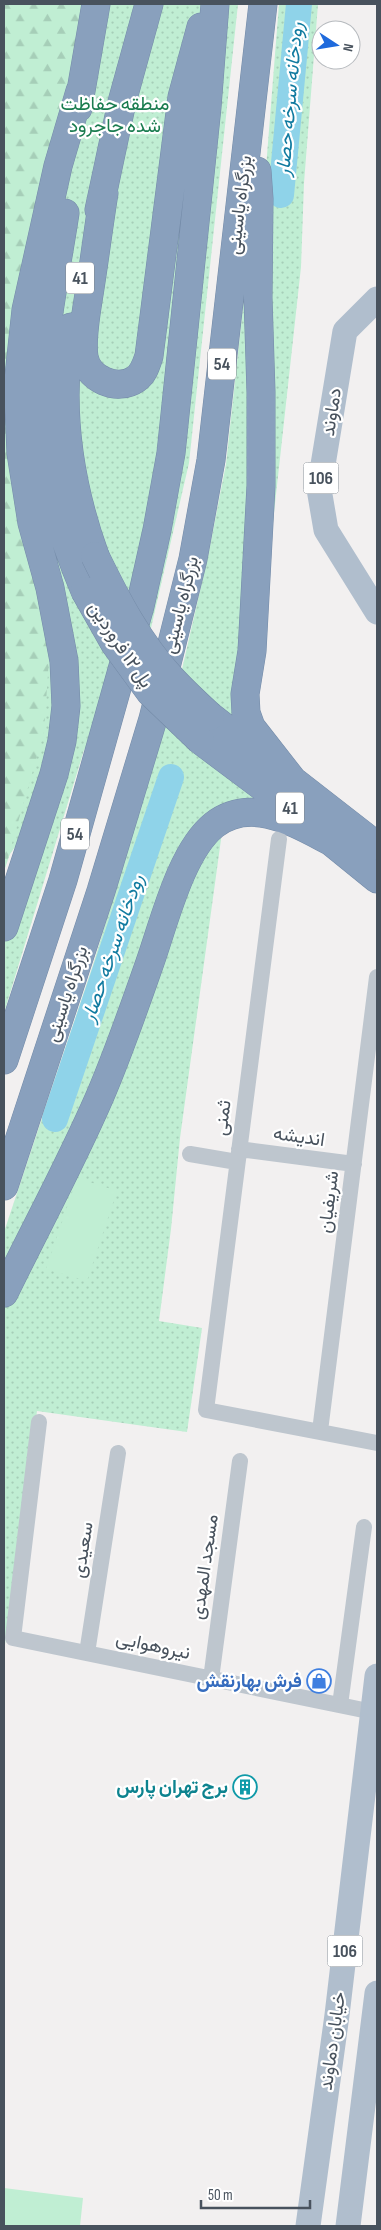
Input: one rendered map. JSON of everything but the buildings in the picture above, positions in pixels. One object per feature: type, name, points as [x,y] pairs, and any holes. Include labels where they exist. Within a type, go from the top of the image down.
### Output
[{"type":"highway","name":"41","points":[[80,91],[96,4]]},
{"type":"highway","name":"41","points":[[104,192],[122,102],[149,4]]},
{"type":"highway","points":[[104,192],[85,319],[84,357],[91,372],[99,378],[117,384],[128,383],[137,378],[144,369],[149,356],[182,97],[207,4]]},
{"type":"highway","name":"بزرگراه یاسینی","points":[[4,1060],[63,880],[140,606],[157,530],[172,443],[207,107],[215,4]]},
{"type":"highway","name":"بزرگراه یاسینی","points":[[4,1186],[101,891],[148,737],[193,559],[211,460],[263,4]]},
{"type":"highway","name":"پل ۱۲ فروردین","points":[[80,91],[71,171],[44,346],[40,394],[46,462],[68,550],[85,592],[115,644],[150,692],[205,728]]},
{"type":"highway","points":[[4,927],[54,774],[62,741],[66,706],[64,661],[50,588],[32,523],[21,453],[18,385],[26,310],[58,166],[80,91]]},
{"type":"highway","points":[[253,98],[259,199],[258,298],[261,486],[252,652],[245,694],[246,713],[251,727],[294,782]]},
{"type":"highway","name":"پل ۱۲ فروردین","points":[[104,192],[80,280],[70,335],[65,386],[67,442],[73,484],[81,517],[95,556],[114,596],[138,636],[205,728]]},
{"type":"highway","name":"41","points":[[205,728],[294,782],[377,846]]},
{"type":"highway","name":"41","points":[[205,728],[330,841],[377,879]]},
{"type":"highway","points":[[4,1293],[100,1095],[138,998],[180,878],[193,849],[214,825],[225,818],[250,812],[279,816],[330,841]]},
{"type":"main road","name":"دماوند","points":[[377,299],[345,331],[319,489],[326,530],[377,612]]},
{"type":"main road","points":[[327,806],[358,828],[377,834]]},
{"type":"main road","name":"خیابان دماوند","points":[[308,2226],[338,2005],[374,1718],[377,1676]]},
{"type":"main road","name":"خیابان دماوند","points":[[348,2226],[377,1993]]},
{"type":"street","name":"ثمنی","points":[[279,839],[206,1410],[208,1412],[321,1426]]},
{"type":"street","name":"شریفیان","points":[[321,1426],[377,978]]},
{"type":"street","name":"اندیشه","points":[[190,1154],[238,1155],[354,1164]]},
{"type":"street","name":"نیروهوایی","points":[[39,1422],[13,1638],[340,1705],[374,1718]]},
{"type":"street","points":[[321,1426],[377,1431]]},
{"type":"street","points":[[321,1426],[377,1443]]},
{"type":"street","name":"سعیدی","points":[[86,1653],[118,1453]]},
{"type":"street","name":"مسجد المهدی","points":[[210,1679],[240,1461]]},
{"type":"street","points":[[340,1705],[364,1527]]},
{"type":"green space","name":"منطقه حفاظت شده جاجرود","points":[[4,4],[238,4],[189,463],[142,667],[84,750],[4,1013],[4,945],[52,796],[10,854],[4,871]]},
{"type":"green space","points":[[4,4],[84,4],[24,297],[51,628],[44,732],[4,871]]},
{"type":"green space","points":[[279,4],[318,4],[317,20],[311,20],[311,70],[313,70],[304,183],[301,267],[272,531],[264,193]]},
{"type":"green space","points":[[254,205],[246,731],[180,678],[208,556],[226,464]]},
{"type":"green space","points":[[167,718],[295,819],[228,812],[151,948],[4,1278],[4,1232],[93,965]]},
{"type":"green space","points":[[223,825],[180,1138],[159,1321],[202,1328],[187,1432],[37,1411],[4,1652],[4,1300],[185,877]]},
{"type":"green space","points":[[77,1178],[117,1191],[87,1281],[46,1269]]},
{"type":"green space","points":[[4,2188],[83,2198],[80,2226],[4,2226]]},
{"type":"waterway","name":"رودخانه سرخه حصار","points":[[281,195],[299,4]]},
{"type":"waterway","name":"رودخانه سرخه حصار","points":[[55,1119],[171,777]]},
{"type":"place","name":"فرش بهارنقش","points":[[319,1681]]},
{"type":"place","name":"برج تهران پارس","points":[[245,1787]]}]
